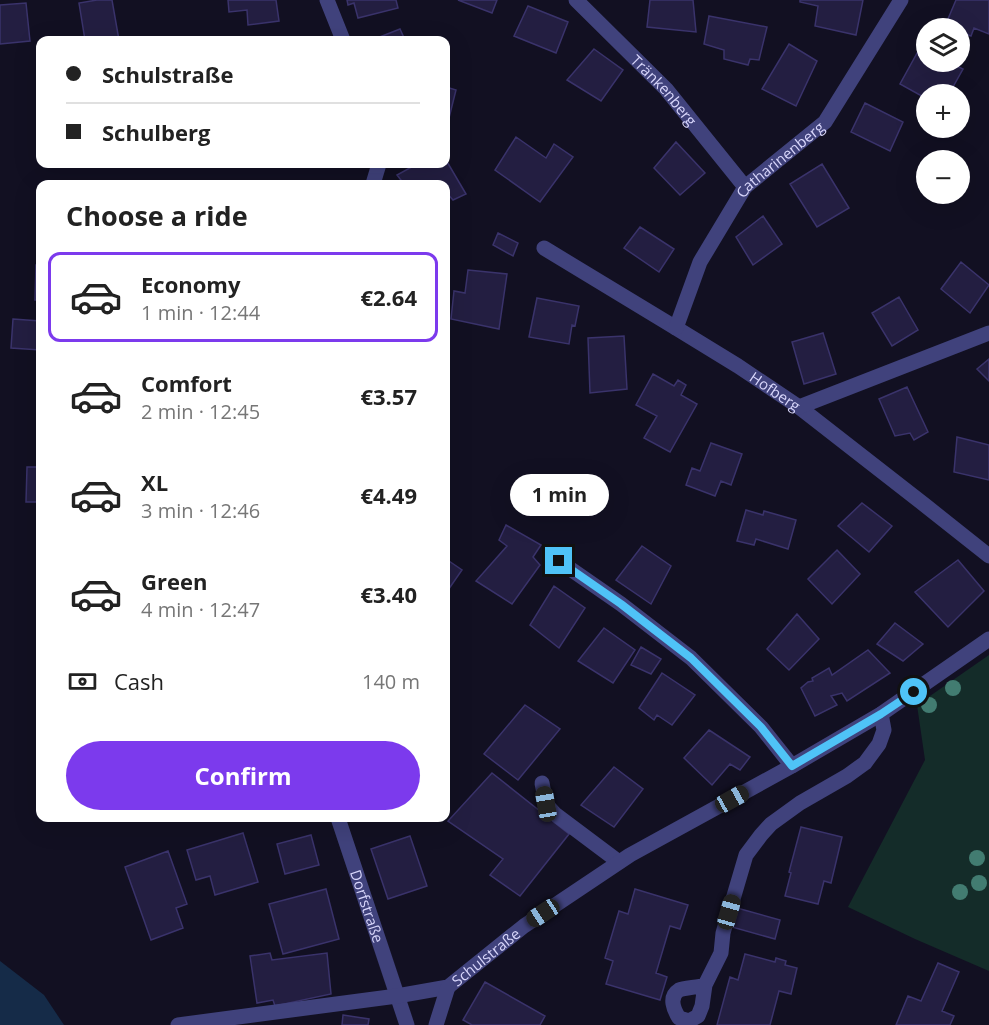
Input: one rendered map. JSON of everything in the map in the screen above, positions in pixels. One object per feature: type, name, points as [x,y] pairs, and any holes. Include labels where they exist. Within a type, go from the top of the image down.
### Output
[{"type":"street","points":[[327,0],[341,36]]},
{"type":"street","name":"Tränkenberg","points":[[576,0],[666,89],[745,187]]},
{"type":"street","name":"Catharinenberg","points":[[676,328],[700,262],[745,187],[825,122],[901,0]]},
{"type":"street","name":"Hofberg","points":[[544,248],[738,366],[799,407],[989,556]]},
{"type":"street","points":[[799,407],[989,333]]},
{"type":"street","points":[[559,561],[621,604],[691,658],[761,727],[792,766]]},
{"type":"street","name":"Schulstraße","points":[[178,1025],[397,996],[448,987],[524,926],[619,862],[881,714],[989,639]]},
{"type":"street","points":[[705,985],[722,953],[723,933],[746,855],[771,824],[800,803],[865,763],[879,744],[884,730],[881,714]]},
{"type":"street","points":[[542,783],[546,804],[555,814],[619,862]]},
{"type":"street","name":"Dorfstraße","points":[[339,822],[407,1025]]},
{"type":"street","points":[[436,1025],[448,987]]},
{"type":"green space","points":[[989,655],[989,971],[848,907],[925,760],[917,705]]},
{"type":"water","points":[[0,961],[44,995],[64,1025],[0,1025]]},
{"type":"building","points":[[112,0],[118,36],[84,36],[79,3]]},
{"type":"building","points":[[228,0],[276,0],[279,21],[248,25],[247,10],[229,12]]},
{"type":"building","points":[[347,0],[396,0],[398,8],[358,18],[354,3],[348,5]]},
{"type":"building","points":[[458,0],[497,0],[492,13]]},
{"type":"building","points":[[650,0],[693,0],[696,32],[647,27]]},
{"type":"building","points":[[800,0],[863,0],[856,35],[815,26],[818,6],[800,2]]},
{"type":"building","points":[[956,0],[989,0],[989,34],[974,28],[970,36],[970,18],[948,18]]},
{"type":"building","points":[[26,3],[30,41],[0,44],[0,5]]},
{"type":"building","points":[[528,6],[568,22],[556,53],[514,36]]},
{"type":"building","points":[[709,16],[767,27],[759,60],[750,59],[748,65],[724,59],[724,50],[704,44]]},
{"type":"building","points":[[400,29],[403,36],[382,36]]},
{"type":"building","points":[[789,44],[817,61],[796,106],[762,89]]},
{"type":"building","points":[[594,49],[623,70],[601,101],[567,80]]},
{"type":"building","points":[[916,55],[916,72],[961,72],[955,84],[916,84],[916,93],[900,84]]},
{"type":"building","points":[[450,88],[456,90],[450,114]]},
{"type":"building","points":[[865,103],[903,122],[890,151],[851,132]]},
{"type":"building","points":[[516,137],[546,158],[554,144],[573,157],[540,202],[495,170]]},
{"type":"building","points":[[676,142],[705,173],[680,195],[654,168]]},
{"type":"building","points":[[822,164],[849,208],[817,227],[790,184]]},
{"type":"building","points":[[450,167],[466,194],[453,200],[450,197],[450,180],[401,180],[397,175],[410,168]]},
{"type":"building","points":[[763,216],[782,244],[753,265],[736,237]]},
{"type":"building","points":[[640,227],[674,249],[659,272],[624,248]]},
{"type":"building","points":[[498,233],[518,243],[513,256],[493,245]]},
{"type":"building","points":[[961,262],[989,285],[970,313],[941,289]]},
{"type":"building","points":[[468,270],[507,274],[499,329],[451,319],[454,291],[465,293]]},
{"type":"building","points":[[899,297],[918,330],[892,346],[872,313]]},
{"type":"building","points":[[537,298],[579,306],[575,326],[572,325],[569,344],[529,337]]},
{"type":"building","points":[[13,319],[36,321],[36,350],[11,348]]},
{"type":"building","points":[[823,333],[836,374],[804,384],[792,342]]},
{"type":"building","points":[[624,336],[627,389],[590,393],[588,338]]},
{"type":"building","points":[[989,359],[989,381],[977,369]]},
{"type":"building","points":[[653,374],[674,386],[678,380],[686,385],[681,395],[697,404],[670,452],[644,438],[657,416],[636,405]]},
{"type":"building","points":[[907,387],[928,432],[914,440],[910,433],[895,436],[879,399]]},
{"type":"building","points":[[957,437],[989,445],[989,480],[954,472]]},
{"type":"building","points":[[711,443],[742,454],[731,485],[721,481],[715,496],[686,485],[692,468],[700,471]]},
{"type":"building","points":[[27,467],[36,467],[36,502],[26,502]]},
{"type":"building","points":[[862,503],[892,526],[869,552],[838,526]]},
{"type":"building","points":[[746,510],[763,515],[764,511],[796,520],[788,549],[756,539],[754,545],[737,541]]},
{"type":"building","points":[[506,525],[541,545],[533,557],[540,565],[512,604],[476,581],[507,546],[499,540]]},
{"type":"building","points":[[642,546],[671,566],[651,604],[616,580]]},
{"type":"building","points":[[837,550],[860,574],[832,604],[808,579]]},
{"type":"building","points":[[958,560],[984,591],[948,627],[915,592]]},
{"type":"building","points":[[450,562],[462,570],[450,587]]},
{"type":"building","points":[[554,586],[585,608],[559,648],[530,625]]},
{"type":"building","points":[[797,614],[819,639],[789,670],[767,649]]},
{"type":"building","points":[[895,623],[923,644],[903,661],[877,644]]},
{"type":"building","points":[[604,628],[635,650],[613,683],[578,661]]},
{"type":"building","points":[[641,647],[661,659],[651,674],[631,665]]},
{"type":"building","points":[[868,650],[890,673],[847,701],[842,693],[831,696],[837,705],[815,716],[801,688],[829,668],[832,675]]},
{"type":"building","points":[[662,673],[695,695],[672,725],[657,715],[654,720],[639,708]]},
{"type":"building","points":[[525,705],[560,729],[518,780],[484,754]]},
{"type":"building","points":[[709,730],[750,757],[740,770],[730,764],[712,785],[684,758]]},
{"type":"building","points":[[614,767],[643,789],[614,827],[581,805]]},
{"type":"building","points":[[492,773],[569,834],[520,896],[490,875],[503,859],[449,822]]},
{"type":"building","points":[[801,827],[842,837],[831,883],[824,881],[818,904],[785,896]]},
{"type":"building","points":[[243,833],[258,882],[215,895],[210,876],[196,880],[187,850]]},
{"type":"building","points":[[311,835],[319,865],[285,874],[277,844]]},
{"type":"building","points":[[410,836],[427,886],[388,899],[371,849]]},
{"type":"building","points":[[168,851],[187,904],[176,908],[183,928],[151,940],[125,867]]},
{"type":"building","points":[[326,889],[339,939],[283,954],[269,904]]},
{"type":"building","points":[[635,889],[688,905],[680,929],[670,926],[656,973],[667,977],[660,1000],[606,984],[613,961],[605,958],[619,911],[628,914]]},
{"type":"building","points":[[737,908],[780,920],[775,939],[732,927]]},
{"type":"building","points":[[270,953],[272,960],[327,953],[331,994],[275,1006],[273,1000],[257,1003],[250,956]]},
{"type":"building","points":[[745,954],[775,962],[776,958],[786,961],[785,965],[797,968],[791,994],[779,991],[770,1025],[717,1025],[730,977],[738,980]]},
{"type":"building","points":[[938,963],[959,972],[942,1011],[954,1016],[950,1025],[896,1025],[908,996],[921,1001]]},
{"type":"building","points":[[485,982],[545,1016],[540,1025],[472,1025],[463,1020]]},
{"type":"building","points":[[343,1015],[369,1019],[368,1025],[342,1025]]},
{"type":"route","points":[[559,561],[621,604],[691,658],[761,727],[792,766],[914,692]]}]
